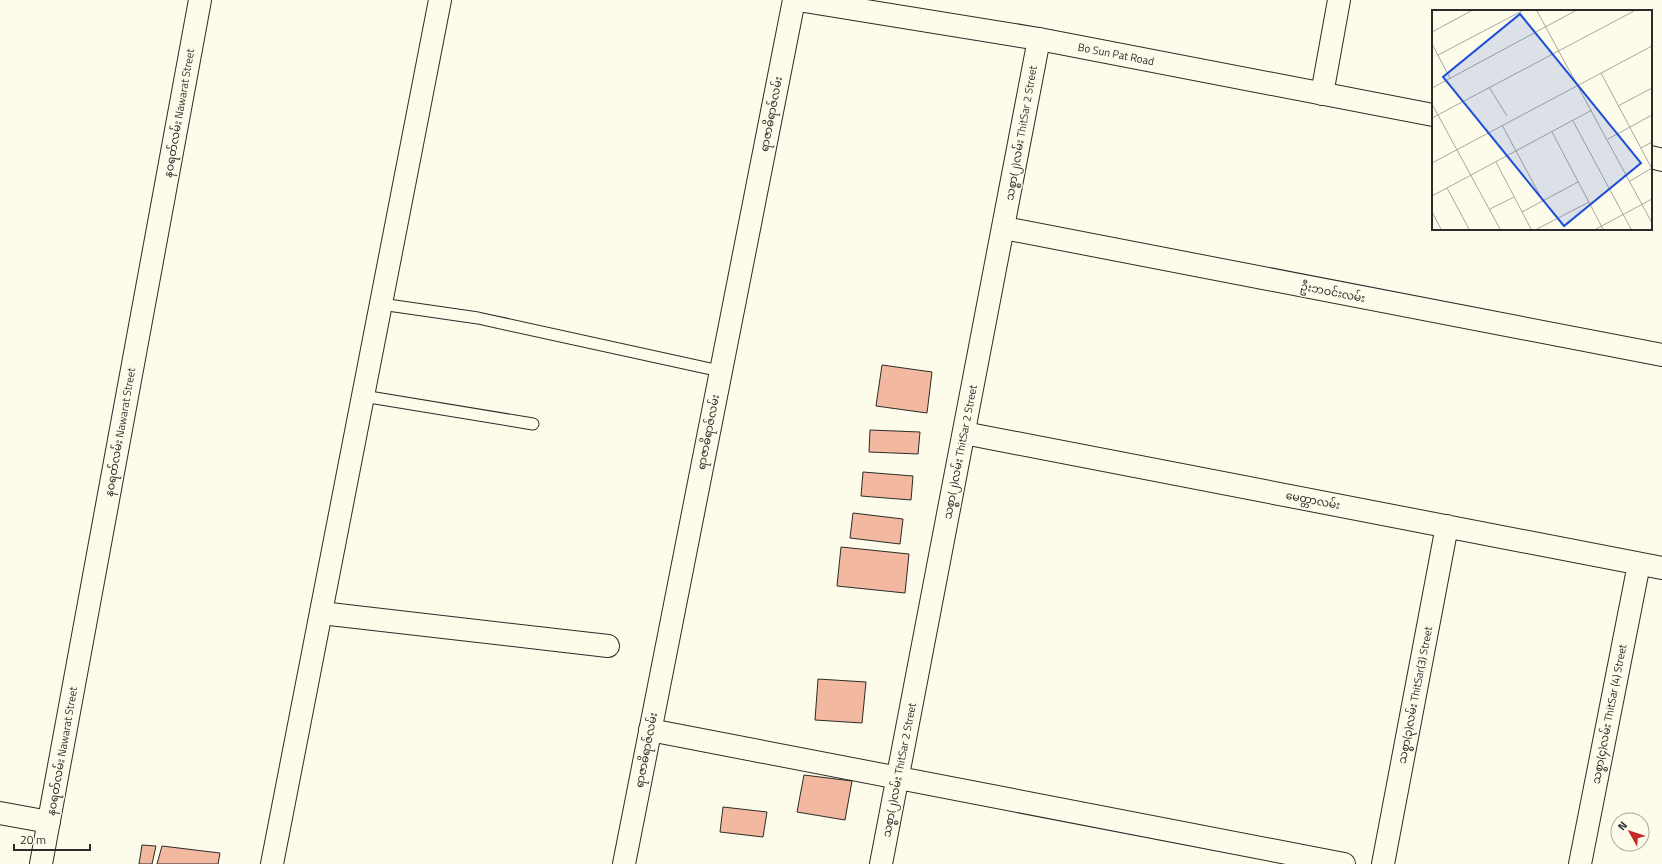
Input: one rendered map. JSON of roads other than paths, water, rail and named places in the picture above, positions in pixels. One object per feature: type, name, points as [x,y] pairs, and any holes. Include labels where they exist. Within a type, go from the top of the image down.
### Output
[{"type":"street","name":"နဝရတ်လမ်း Nawarat Street","points":[[41,864],[200,0]]},
{"type":"street","points":[[272,864],[440,0]]},
{"type":"street","name":"ရာဇာဓိရာဇ်လမ်း","points":[[624,864],[794,0]]},
{"type":"street","name":"Bo Sun Pat Road","points":[[798,0],[1039,39],[1432,115]]},
{"type":"street","points":[[1322,94],[1339,0]]},
{"type":"street","name":"သစ္စာ(၂)လမ်း ThitSar 2 Street","points":[[881,864],[1039,39]]},
{"type":"street","points":[[1652,158],[1662,160]]},
{"type":"street","name":"ဦးဘဝင်းလမ်း","points":[[1004,228],[1662,355]]},
{"type":"street","name":"မေတ္တာလမ်း","points":[[964,433],[1662,568]]},
{"type":"street","name":"သစ္စာ(၃)လမ်း ThitSar(3) Street","points":[[1383,864],[1447,526]]},
{"type":"street","name":"သစ္စာ(၄)လမ်း ThitSar (4) Street","points":[[1580,864],[1638,564]]},
{"type":"street","points":[[321,613],[608,646]]},
{"type":"street","points":[[650,730],[1344,864]]},
{"type":"street","points":[[0,813],[49,822]]},
{"type":"lane","points":[[381,304],[478,318],[720,371]]},
{"type":"lane","points":[[363,396],[533,424]]}]
